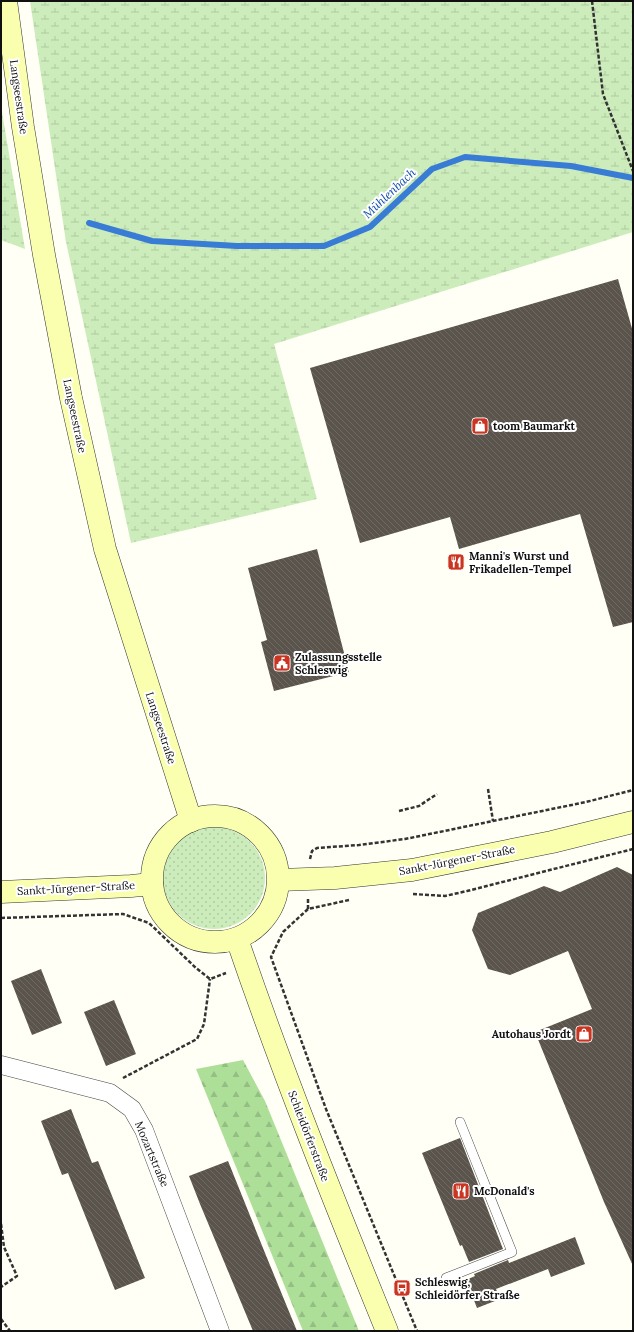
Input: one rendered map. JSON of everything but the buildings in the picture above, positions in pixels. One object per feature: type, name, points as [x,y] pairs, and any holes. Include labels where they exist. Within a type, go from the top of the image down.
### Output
[{"type":"street","name":"Langseestraße","points":[[6,1],[23,127],[44,255],[71,398],[105,549],[191,821]]},
{"type":"street","points":[[211,816],[231,818],[250,827],[266,841],[276,859],[279,880],[276,899],[267,916],[254,930],[237,939],[218,943],[199,941],[182,933],[167,920],[157,904],[152,884],[153,865],[161,847],[174,832],[191,821],[211,816]]},
{"type":"street","name":"Sankt-Jürgener-Straße","points":[[279,880],[335,878],[433,867],[552,842],[633,822]]},
{"type":"street","name":"Sankt-Jürgener-Straße","points":[[1,892],[152,884]]},
{"type":"street","name":"Schleidörferstraße","points":[[237,939],[307,1133],[387,1331]]},
{"type":"street","name":"Mozartstraße","points":[[1,1065],[110,1092],[132,1109],[144,1130],[220,1331]]},
{"type":"lane","points":[[446,1278],[512,1252],[460,1122]]},
{"type":"path","points":[[592,1],[603,94],[633,172]]},
{"type":"path","points":[[488,790],[493,821]]},
{"type":"path","points":[[308,909],[306,879],[312,852],[317,848],[359,845],[405,839],[586,802],[633,790]]},
{"type":"path","points":[[399,811],[419,806],[437,794]]},
{"type":"path","points":[[407,894],[415,893],[445,896],[467,892],[633,849]]},
{"type":"path","points":[[355,900],[308,909],[283,932],[271,957],[326,1109],[417,1331]]},
{"type":"path","points":[[1,918],[123,914],[148,923],[196,968],[210,979]]},
{"type":"path","points":[[210,979],[271,957]]},
{"type":"path","points":[[110,1092],[117,1081],[197,1039],[204,1024],[210,979]]},
{"type":"path","points":[[1,1224],[4,1247],[17,1276],[1,1287]]},
{"type":"path","points":[[1,1319],[10,1331]]},
{"type":"green space","points":[[30,1],[633,1],[633,232],[274,344],[317,499],[131,543],[66,242]]},
{"type":"green space","points":[[1,106],[25,249],[1,240]]},
{"type":"green space","points":[[214,827],[234,831],[250,842],[261,858],[265,878],[261,898],[250,914],[234,925],[214,929],[194,925],[178,914],[167,898],[163,878],[167,858],[178,842],[194,831]]},
{"type":"green space","points":[[243,1060],[265,1101],[359,1331],[303,1331],[196,1069]]},
{"type":"waterway","name":"Mühlenbach","points":[[89,223],[152,241],[237,246],[324,246],[370,227],[432,169],[465,157],[571,166],[633,178]]},
{"type":"place","name":"toom Baumarkt","points":[[480,426]]},
{"type":"place","name":"Manni's Wurst und Frikadellen-Tempel","points":[[456,562]]},
{"type":"place","name":"Zulassungsstelle Schleswig","points":[[282,663]]},
{"type":"place","name":"Autohaus Jordt","points":[[584,1034]]},
{"type":"place","name":"McDonald's","points":[[461,1191]]},
{"type":"place","name":"Schleswig, Schleidörfer Straße","points":[[402,1288]]}]
